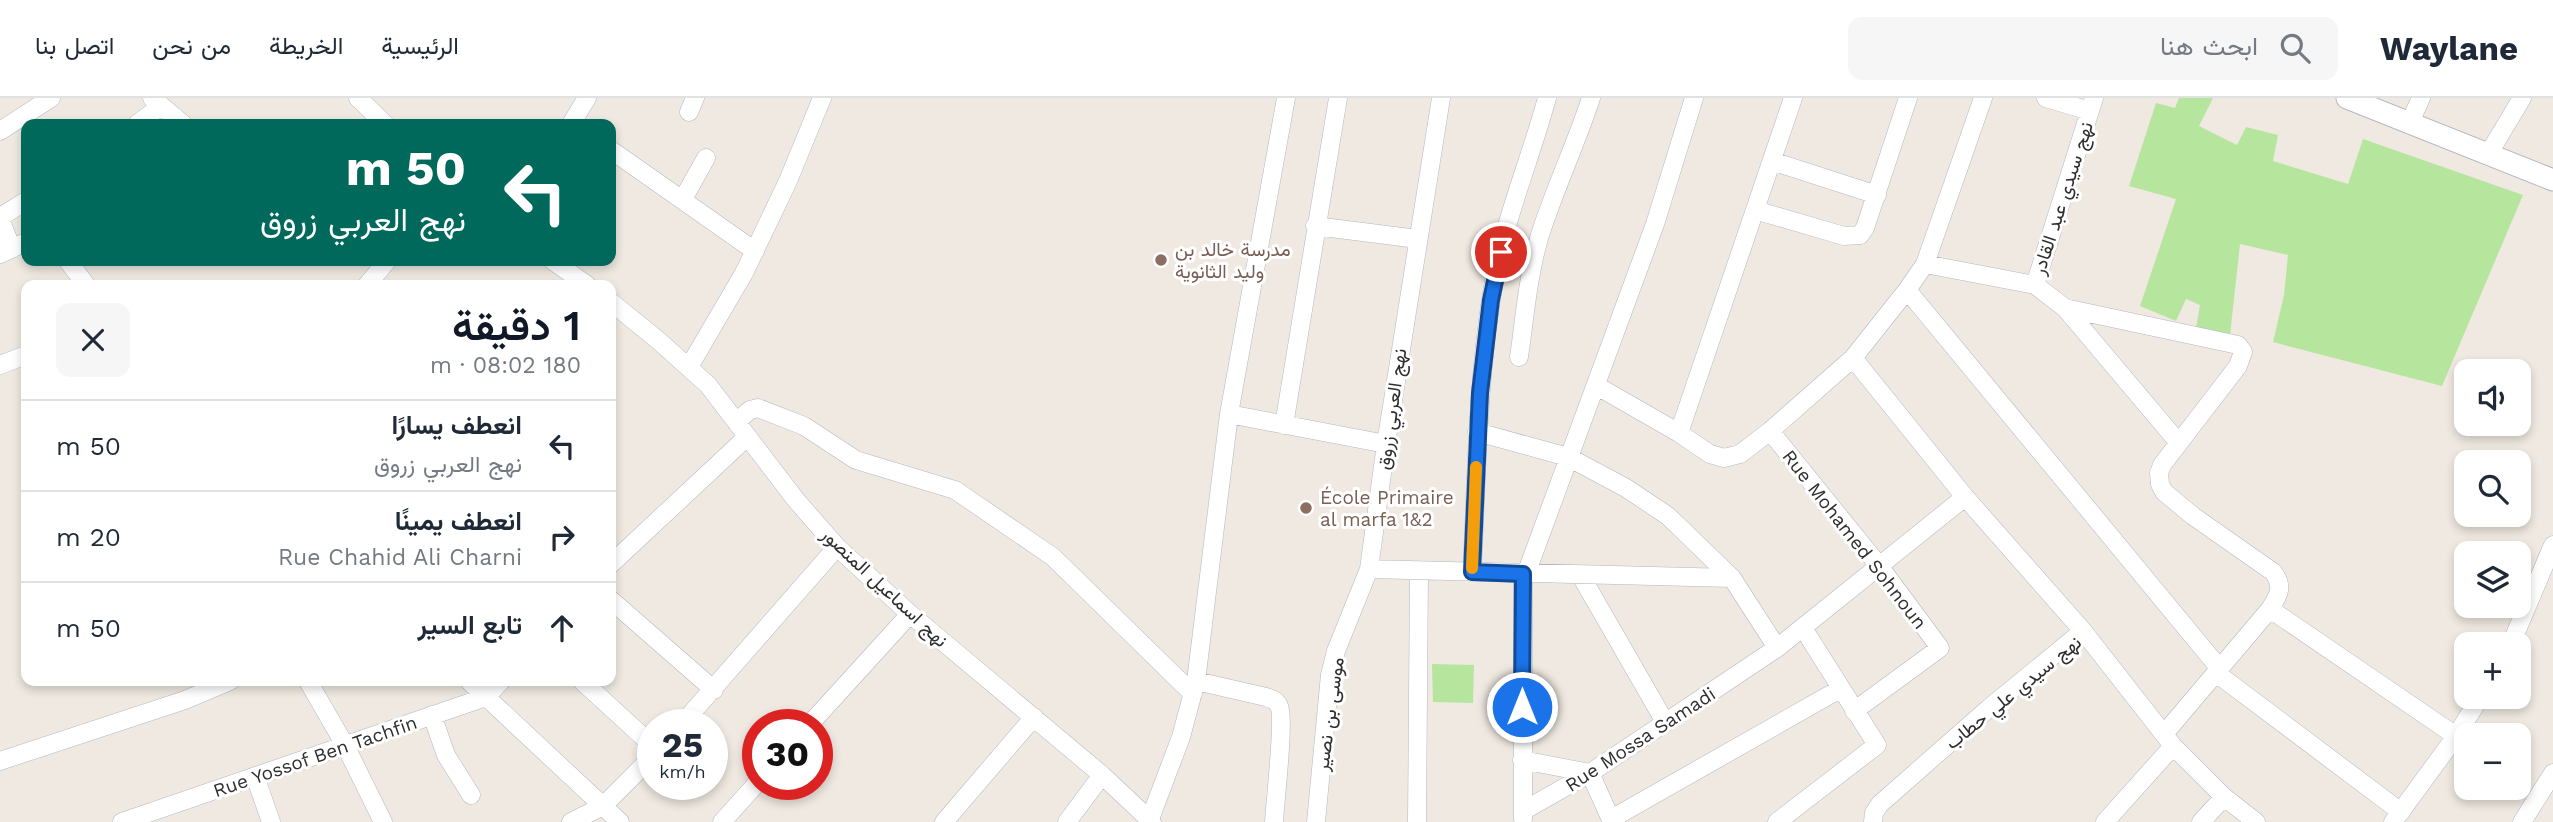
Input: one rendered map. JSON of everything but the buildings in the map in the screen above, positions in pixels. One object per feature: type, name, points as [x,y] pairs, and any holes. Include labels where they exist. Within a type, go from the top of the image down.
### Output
[{"type":"street","points":[[0,131],[51,98]]},
{"type":"street","points":[[358,98],[380,119]]},
{"type":"street","points":[[575,119],[587,98]]},
{"type":"street","points":[[689,367],[755,251],[788,181],[822,98]]},
{"type":"street","points":[[1151,821],[1181,737],[1194,687],[1229,414],[1286,98]]},
{"type":"street","points":[[1284,425],[1338,98]]},
{"type":"street","name":"نهج العربي زروق","points":[[1369,569],[1441,98]]},
{"type":"street","points":[[1472,572],[1477,432],[1495,273],[1547,98]]},
{"type":"street","points":[[1519,357],[1532,266],[1541,233],[1591,98]]},
{"type":"street","points":[[1525,574],[1655,224],[1694,98]]},
{"type":"street","points":[[1679,433],[1793,98]]},
{"type":"street","points":[[1755,210],[1844,236],[1860,235],[1866,228],[1908,98]]},
{"type":"street","points":[[1597,386],[1710,454],[1724,458],[1740,454],[1853,358],[1925,264],[1983,98]]},
{"type":"street","points":[[2046,98],[2092,105]]},
{"type":"street","points":[[2347,98],[2553,180]]},
{"type":"street","points":[[2410,121],[2421,98]]},
{"type":"street","points":[[2489,153],[2522,98]]},
{"type":"street","points":[[142,119],[157,102],[177,119]]},
{"type":"street","name":"نهج سيدي عبد القادر","points":[[2035,285],[2092,105]]},
{"type":"street","points":[[616,153],[755,251]]},
{"type":"street","points":[[683,199],[706,158]]},
{"type":"street","points":[[1772,161],[1877,195]]},
{"type":"street","points":[[13,248],[0,218],[21,204]]},
{"type":"street","points":[[1315,226],[1418,239]]},
{"type":"street","points":[[1925,264],[2035,285],[2065,308],[2178,442]]},
{"type":"street","points":[[371,280],[383,266]]},
{"type":"street","points":[[561,266],[580,280]]},
{"type":"street","points":[[1907,290],[2218,671],[2397,817],[2454,739]]},
{"type":"street","name":"نهج اسماعيل المنصور","points":[[616,306],[708,385],[796,500],[837,547],[910,614],[1102,775],[1151,821]]},
{"type":"street","points":[[2065,308],[2242,348],[2243,356],[2238,366],[2178,442],[2159,473],[2160,484],[2164,492],[2193,516],[2273,572],[2280,585],[2279,594],[2270,609],[2218,671],[2169,740],[2105,822]]},
{"type":"street","points":[[0,365],[21,357]]},
{"type":"street","points":[[1853,358],[1965,497],[2083,631]]},
{"type":"street","points":[[736,422],[750,410],[758,408],[804,426],[856,460],[955,490],[1053,556],[1194,687],[1273,699],[1279,705],[1281,722],[1273,822]]},
{"type":"street","points":[[1229,414],[1386,444]]},
{"type":"street","name":"Rue Mohamed Sohnoun","points":[[1770,431],[1880,567],[1940,648],[1854,711]]},
{"type":"street","points":[[1477,432],[1569,457],[1659,509],[1732,578],[1777,648]]},
{"type":"street","points":[[616,559],[747,437]]},
{"type":"street","name":"Rue Mossa Samadi","points":[[1523,817],[1777,648],[1965,497]]},
{"type":"street","points":[[2517,632],[2549,566],[2553,545]]},
{"type":"street","points":[[696,709],[837,547]]},
{"type":"street","points":[[1369,569],[1732,578]]},
{"type":"street","name":"موسى بن نصير","points":[[1316,822],[1330,675],[1336,651],[1369,569]]},
{"type":"street","points":[[1417,822],[1419,571]]},
{"type":"street","name":"Rue Mossa Samadi","points":[[1523,817],[1525,574]]},
{"type":"street","points":[[1581,576],[1665,722]]},
{"type":"street","points":[[616,604],[714,690]]},
{"type":"street","points":[[2270,609],[2454,735]]},
{"type":"street","points":[[824,709],[910,614]]},
{"type":"street","points":[[1777,822],[1877,745],[1803,628]]},
{"type":"street","name":"نهج سيدي علي حطاب","points":[[1873,822],[1874,813],[1880,804],[1988,709],[2083,631],[2169,740],[2224,797],[2256,822]]},
{"type":"street","points":[[0,761],[185,700],[218,686]]},
{"type":"street","points":[[311,686],[346,747],[383,822]]},
{"type":"street","points":[[474,686],[620,822]]},
{"type":"street","name":"Rue Yossof Ben Tachfin","points":[[122,822],[145,818],[255,776],[486,697],[496,686]]},
{"type":"street","points":[[587,686],[637,731]]},
{"type":"street","points":[[1522,760],[1590,773],[1611,820],[1840,689]]},
{"type":"street","points":[[432,715],[446,755],[471,795]]},
{"type":"street","points":[[944,822],[1034,718]]},
{"type":"street","points":[[571,822],[603,806],[637,772]]},
{"type":"street","points":[[2522,822],[2553,773]]},
{"type":"street","points":[[1067,822],[1102,775]]},
{"type":"street","points":[[255,776],[271,822]]},
{"type":"street","points":[[2202,822],[2224,797]]},
{"type":"street","points":[[722,822],[742,800]]},
{"type":"green space","points":[[2179,98],[2213,98],[2199,126],[2237,145],[2246,127],[2278,135],[2273,161],[2348,184],[2363,139],[2523,195],[2442,386],[2273,342],[2284,295],[2288,255],[2240,244],[2230,335],[2196,328],[2200,305],[2186,299],[2176,321],[2140,306],[2176,199],[2129,186],[2156,103],[2175,108]]},
{"type":"green space","points":[[1432,664],[1474,665],[1473,703],[1433,702]]},
{"type":"slow traffic","points":[[1472,568],[1476,467]]},
{"type":"place","name":"مدرسة خالد بن وليد الثانوية","points":[[1161,260]]},
{"type":"place","name":"École Primaire al marfa 1&2","points":[[1306,508]]},
{"type":"route","points":[[1501,252],[1495,273],[1480,393],[1472,572],[1523,574],[1522,707]]}]
